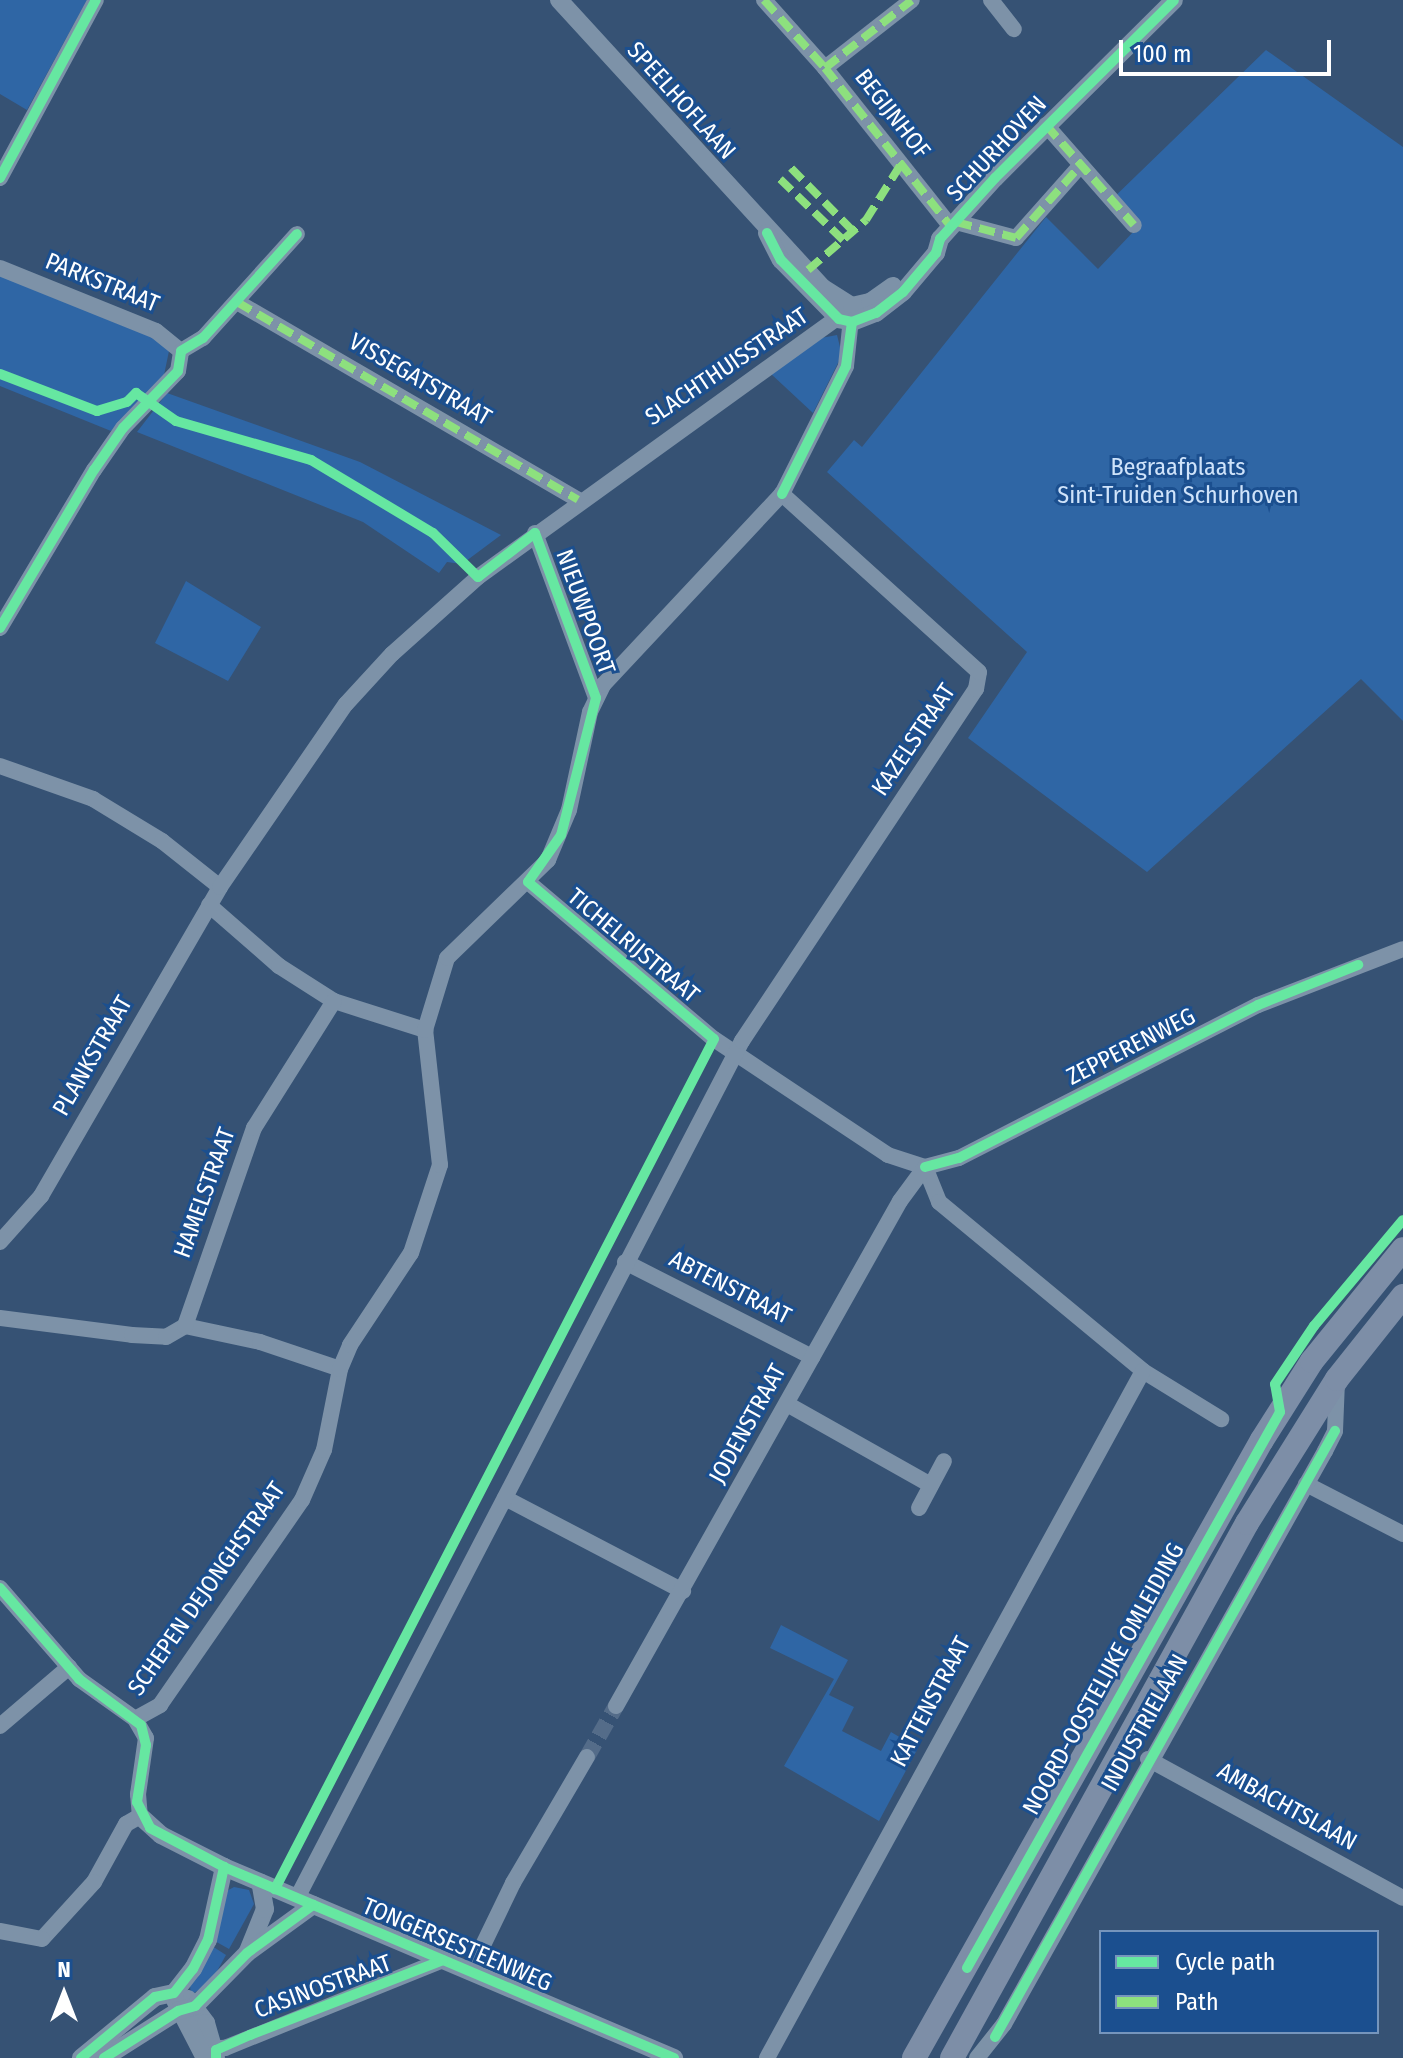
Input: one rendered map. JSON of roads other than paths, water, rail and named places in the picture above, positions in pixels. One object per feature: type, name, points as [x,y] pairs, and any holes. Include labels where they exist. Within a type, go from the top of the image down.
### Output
[{"type":"main road","name":"NOORD-OOSTELIJKE OMLEIDING","points":[[914,2058],[1280,1412],[1312,1361],[1403,1249]]},
{"type":"main road","name":"NOORD-OOSTELIJKE OMLEIDING","points":[[952,2058],[1247,1523],[1337,1379],[1403,1296]]},
{"type":"street","points":[[1,173],[96,0]]},
{"type":"street","name":"SPEELHOFLAAN","points":[[559,0],[767,233],[848,316]]},
{"type":"street","name":"BEGIJNHOF","points":[[764,0],[825,68],[949,229]]},
{"type":"street","points":[[991,0],[1014,29]]},
{"type":"street","name":"SCHURHOVEN","points":[[949,229],[1046,125],[1174,0]]},
{"type":"street","name":"BEGIJNHOF","points":[[825,68],[907,1]]},
{"type":"street","points":[[1046,125],[1079,167],[1134,225]]},
{"type":"street","points":[[949,229],[1016,238],[1079,167]]},
{"type":"street","name":"SLACHTHUISSTRAAT","points":[[220,887],[346,704],[442,606],[578,500],[892,287],[949,229]]},
{"type":"street","points":[[0,626],[94,470],[123,428],[172,379],[181,351],[203,338],[297,234]]},
{"type":"street","name":"PARKSTRAAT","points":[[0,268],[156,331],[181,351]]},
{"type":"street","name":"VISSEGATSTRAAT","points":[[237,302],[578,500]]},
{"type":"street","points":[[596,698],[782,494],[846,366],[848,316]]},
{"type":"street","name":"KAZELSTRAAT","points":[[736,1054],[976,689],[979,672],[782,494]]},
{"type":"street","name":"NIEUWPOORT","points":[[425,1030],[447,958],[528,882],[561,835],[596,698],[535,533]]},
{"type":"street","points":[[0,766],[93,799],[162,841],[220,887]]},
{"type":"street","name":"TICHELRIJSTRAAT","points":[[528,882],[736,1054],[888,1155],[925,1167]]},
{"type":"street","name":"PLANKSTRAAT","points":[[0,1242],[41,1196],[220,887]]},
{"type":"street","points":[[209,905],[279,966],[334,1001],[425,1030]]},
{"type":"street","name":"ZEPPERENWEG","points":[[925,1167],[959,1158],[1258,1005],[1403,949]]},
{"type":"street","name":"HAMELSTRAAT","points":[[185,1326],[254,1128],[334,1001]]},
{"type":"street","name":"SCHEPEN DEJONGHSTRAAT","points":[[135,1719],[160,1705],[302,1500],[324,1450],[340,1369],[350,1345],[405,1265],[437,1181],[439,1149],[425,1030]]},
{"type":"street","points":[[104,2058],[223,1978],[305,1902],[505,1498],[625,1262],[736,1054]]},
{"type":"street","points":[[925,1167],[939,1202],[1143,1371],[1221,1419]]},
{"type":"street","name":"JODENSTRAAT","points":[[616,1706],[812,1357],[925,1167]]},
{"type":"street","name":"ABTENSTRAAT","points":[[625,1262],[812,1357]]},
{"type":"street","points":[[0,1318],[99,1332],[166,1337],[185,1326],[260,1342],[340,1369]]},
{"type":"street","name":"KATTENSTRAAT","points":[[767,2058],[1143,1371]]},
{"type":"street","name":"INDUSTRIELAAN","points":[[977,2058],[1004,2024],[1148,1759],[1335,1431],[1337,1379]]},
{"type":"street","points":[[787,1404],[931,1485]]},
{"type":"street","points":[[919,1508],[944,1461]]},
{"type":"street","points":[[1306,1484],[1403,1534]]},
{"type":"street","points":[[505,1498],[683,1591]]},
{"type":"street","points":[[0,1588],[69,1667],[135,1719],[146,1738],[138,1794],[140,1816],[126,1824],[94,1882],[42,1939],[4,1932]]},
{"type":"street","points":[[0,1726],[69,1667]]},
{"type":"street","points":[[470,1972],[513,1883],[587,1757]]},
{"type":"street","name":"AMBACHTSLAAN","points":[[1148,1759],[1403,1898]]},
{"type":"street","name":"TONGERSESTEENWEG","points":[[140,1816],[161,1835],[224,1867],[674,2058]]},
{"type":"street","points":[[182,2003],[208,1940],[224,1867]]},
{"type":"street","points":[[247,1953],[265,1909],[260,1882]]},
{"type":"street","name":"CASINOSTRAAT","points":[[209,2051],[443,1960]]},
{"type":"street","points":[[209,2051],[223,1978]]},
{"type":"street","points":[[81,2058],[155,1997],[182,2003],[209,2051]]},
{"type":"tunnel","points":[[587,1757],[616,1706]]},
{"type":"park label","name":"Begraafplaats Sint-Truiden Schurhoven","points":[[1178,482]]}]
